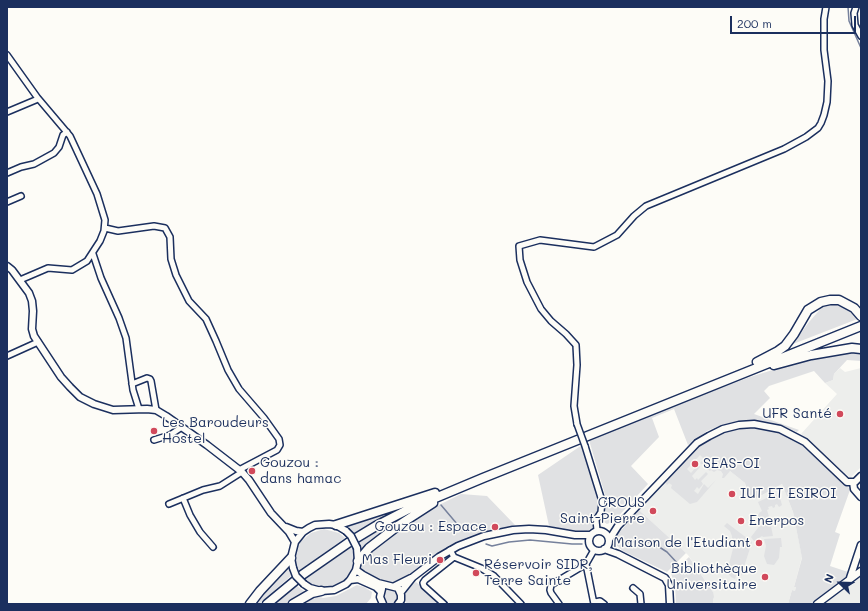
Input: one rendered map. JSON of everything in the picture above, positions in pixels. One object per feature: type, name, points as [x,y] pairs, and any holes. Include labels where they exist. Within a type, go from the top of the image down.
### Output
[{"type":"main road","points":[[718,383],[785,346],[794,334],[803,316],[813,306],[830,300],[839,300],[854,308],[861,316]]},
{"type":"main road","points":[[267,604],[286,587],[322,560],[376,526],[409,509],[861,326]]},
{"type":"main road","points":[[718,383],[762,368],[811,355],[852,348],[861,349]]},
{"type":"main road","points":[[336,526],[483,478]]},
{"type":"main road","points":[[358,562],[369,548],[399,525],[458,488]]},
{"type":"main road","points":[[250,604],[291,558]]},
{"type":"main road","points":[[293,604],[312,593],[321,591]]},
{"type":"street","points":[[597,530],[596,520],[601,512],[602,501],[577,424],[574,406],[577,365],[576,345],[566,334],[550,321],[541,309],[527,282],[520,260],[519,246],[540,240],[594,247],[617,235],[634,216],[646,206],[784,149],[806,137],[818,128],[824,115],[827,102],[828,81],[824,50],[824,19],[826,7]]},
{"type":"street","points":[[856,7],[854,13],[855,25],[861,36]]},
{"type":"street","points":[[7,55],[38,99],[67,132],[97,194],[105,220],[105,228],[100,242],[87,261],[72,270],[48,268],[20,280]]},
{"type":"street","points":[[7,112],[38,99]]},
{"type":"street","points":[[7,173],[21,167],[34,164],[54,153],[59,147],[62,135],[67,132]]},
{"type":"street","points":[[7,202],[21,196]]},
{"type":"street","points":[[105,228],[118,231],[154,226],[165,228],[170,237],[171,259],[176,275],[189,301],[206,320],[228,370],[239,389],[264,418],[279,439],[280,445],[277,450],[240,471],[220,486],[203,490],[168,504]]},
{"type":"street","points":[[93,254],[101,278],[119,318],[126,338],[132,384],[139,409]]},
{"type":"street","points":[[7,266],[20,280],[29,293],[32,301],[32,329],[34,336],[61,377],[80,397],[113,410],[156,410],[182,427],[240,471],[249,480],[271,513],[289,532],[295,542]]},
{"type":"street","points":[[7,356],[38,342]]},
{"type":"street","points":[[132,384],[147,378],[150,379],[156,410]]},
{"type":"street","points":[[589,538],[590,546],[594,550],[600,551],[604,549],[618,526],[697,443],[723,429],[739,425],[754,424],[767,426],[792,434],[805,442],[847,482],[855,482],[861,476]]},
{"type":"street","points":[[154,440],[170,435],[182,427]]},
{"type":"street","points":[[853,482],[854,489],[861,497]]},
{"type":"street","points":[[183,498],[190,515],[200,532],[213,547]]},
{"type":"street","points":[[329,524],[336,526],[346,531],[351,536],[357,548],[358,562],[356,570],[350,580],[340,588],[321,591],[310,588],[296,576],[293,568],[291,558],[295,542],[303,532],[315,525],[329,524]]},
{"type":"street","points":[[282,525],[296,531],[303,532]]},
{"type":"street","points":[[604,532],[618,526]]},
{"type":"street","points":[[400,603],[401,592],[413,577],[429,564],[450,550],[480,538],[513,530],[546,530],[575,534],[589,538]]},
{"type":"street","points":[[597,530],[604,532],[607,535],[609,542],[618,554]]},
{"type":"street","points":[[589,538],[597,530]]},
{"type":"street","points":[[849,580],[861,545]]},
{"type":"street","points":[[604,549],[618,554],[665,578],[669,586],[670,604]]},
{"type":"street","points":[[450,550],[454,557],[469,562],[488,572],[498,580],[521,604]]},
{"type":"street","points":[[559,604],[551,593],[551,585],[586,564],[594,550]]},
{"type":"street","points":[[444,604],[422,583],[454,557]]},
{"type":"street","points":[[586,564],[594,603],[600,601],[604,604]]},
{"type":"street","points":[[356,570],[363,575],[387,586],[395,586],[413,577]]},
{"type":"street","points":[[817,604],[861,571]]},
{"type":"street","points":[[350,580],[363,581],[376,587],[380,592],[380,602]]},
{"type":"street","points":[[380,592],[387,586]]},
{"type":"street","points":[[395,586],[401,592]]},
{"type":"street","points":[[633,588],[640,594],[641,604]]},
{"type":"shaded area","points":[[839,301],[860,318],[793,344],[824,305]]},
{"type":"shaded area","points":[[852,352],[861,353],[861,361],[847,360],[834,374],[833,380],[825,383],[814,371],[769,386],[764,391],[770,398],[754,414],[799,430],[797,432],[781,425],[768,422],[738,421],[721,425],[707,431],[688,445],[674,409],[652,418],[659,437],[631,466],[648,484],[614,521],[607,524],[602,521],[601,518],[606,505],[606,498],[589,440],[750,377],[805,360]]},
{"type":"shaded area","name":"UFR Santé","points":[[840,368],[845,372],[861,368],[861,467],[850,478],[801,434],[837,394],[825,383],[833,380],[834,374]]},
{"type":"shaded area","points":[[739,428],[766,429],[779,432],[791,438],[802,445],[842,483],[852,490],[850,490],[835,532],[840,534],[830,566],[848,572],[847,576],[810,604],[788,604],[792,590],[795,591],[796,587],[794,587],[802,558],[793,512],[782,484],[755,499],[747,492],[745,483],[730,471],[724,478],[722,478],[723,474],[721,471],[717,470],[714,472],[706,468],[710,465],[707,461],[703,465],[700,463],[704,459],[700,455],[687,469],[691,473],[698,465],[700,467],[692,476],[695,480],[697,478],[698,480],[706,472],[708,474],[701,481],[703,484],[699,489],[697,487],[694,491],[698,494],[704,484],[708,488],[716,480],[697,502],[690,504],[671,488],[672,485],[669,483],[667,485],[664,481],[698,445],[723,432]]},
{"type":"shaded area","points":[[582,445],[599,499],[599,508],[592,528],[587,532],[582,532],[549,526],[538,475]]},
{"type":"shaded area","points":[[698,445],[745,483],[745,486],[755,499],[782,484],[793,512],[802,557],[794,587],[796,587],[795,591],[792,590],[788,604],[713,604],[713,592],[688,555],[638,509]]},
{"type":"shaded area","points":[[461,494],[487,496],[515,525],[479,535],[431,560],[407,578],[396,582],[385,582],[362,570],[361,565],[364,556],[401,528],[429,510]]},
{"type":"shaded area","points":[[775,494],[780,498],[782,505],[779,507],[777,504],[773,508],[772,506],[768,507],[769,509],[767,510],[770,520],[767,521],[768,526],[771,526],[773,536],[762,536],[754,541],[751,537],[761,524],[757,521],[757,516],[762,511],[758,502]]},
{"type":"shaded area","points":[[395,510],[354,533],[347,526],[363,521]]},
{"type":"shaded area","points":[[639,510],[686,553],[667,572],[623,551],[616,545],[615,538]]},
{"type":"shaded area","points":[[414,511],[361,552],[359,542]]},
{"type":"shaded area","points":[[727,523],[752,542],[741,576],[736,576],[735,579],[731,577],[724,568],[728,568],[735,541],[732,542],[730,531],[724,526]]},
{"type":"shaded area","points":[[324,529],[339,533],[345,538],[299,571],[295,553],[299,543],[311,533]]},
{"type":"shaded area","points":[[781,538],[782,547],[780,547],[779,558],[774,565],[767,564],[764,556],[766,546],[764,539]]},
{"type":"shaded area","points":[[351,547],[354,555],[353,567],[350,573],[337,586],[326,588],[314,586],[305,579]]},
{"type":"shaded area","points":[[689,557],[713,592],[713,604],[676,604],[675,584],[671,574]]},
{"type":"shaded area","points":[[288,565],[292,575],[259,604],[253,604]]},
{"type":"shaded area","points":[[861,575],[861,604],[821,604],[850,582]]},
{"type":"shaded area","points":[[416,582],[442,604],[407,604],[404,598],[407,589]]},
{"type":"shaded area","points":[[296,585],[305,592],[289,604],[274,604]]},
{"type":"shaded area","points":[[357,585],[372,592],[371,598],[366,604],[299,604],[313,595],[323,598],[336,596]]},
{"type":"shaded area","points":[[388,588],[394,588],[399,593],[397,602],[394,604],[388,604],[383,599],[383,593]]},
{"type":"waterway","points":[[848,7],[849,21],[861,48]]},
{"type":"waterway","points":[[441,505],[463,531]]},
{"type":"waterway","points":[[486,544],[492,546],[509,542],[530,540],[582,544]]},
{"type":"waterway","points":[[615,543],[644,541],[653,543],[667,552],[679,565]]},
{"type":"place","name":"UFR Santé","points":[[840,414]]},
{"type":"place","name":"Les Baroudeurs Hostel","points":[[154,431]]},
{"type":"place","name":"SEAS-OI","points":[[695,464]]},
{"type":"place","name":"Gouzou : dans hamac","points":[[252,471]]},
{"type":"place","name":"IUT ET ESIROI","points":[[732,494]]},
{"type":"place","name":"CROUS Saint-Pierre","points":[[653,511]]},
{"type":"place","name":"Enerpos","points":[[741,521]]},
{"type":"place","name":"Gouzou : Espace","points":[[495,527]]},
{"type":"place","name":"Maison de l'Etudiant","points":[[759,543]]},
{"type":"place","name":"Mas Fleuri","points":[[440,560]]},
{"type":"place","name":"Réservoir SIDR, Terre Sainte","points":[[476,573]]},
{"type":"place","name":"Bibliothèque Universitaire","points":[[765,577]]}]
